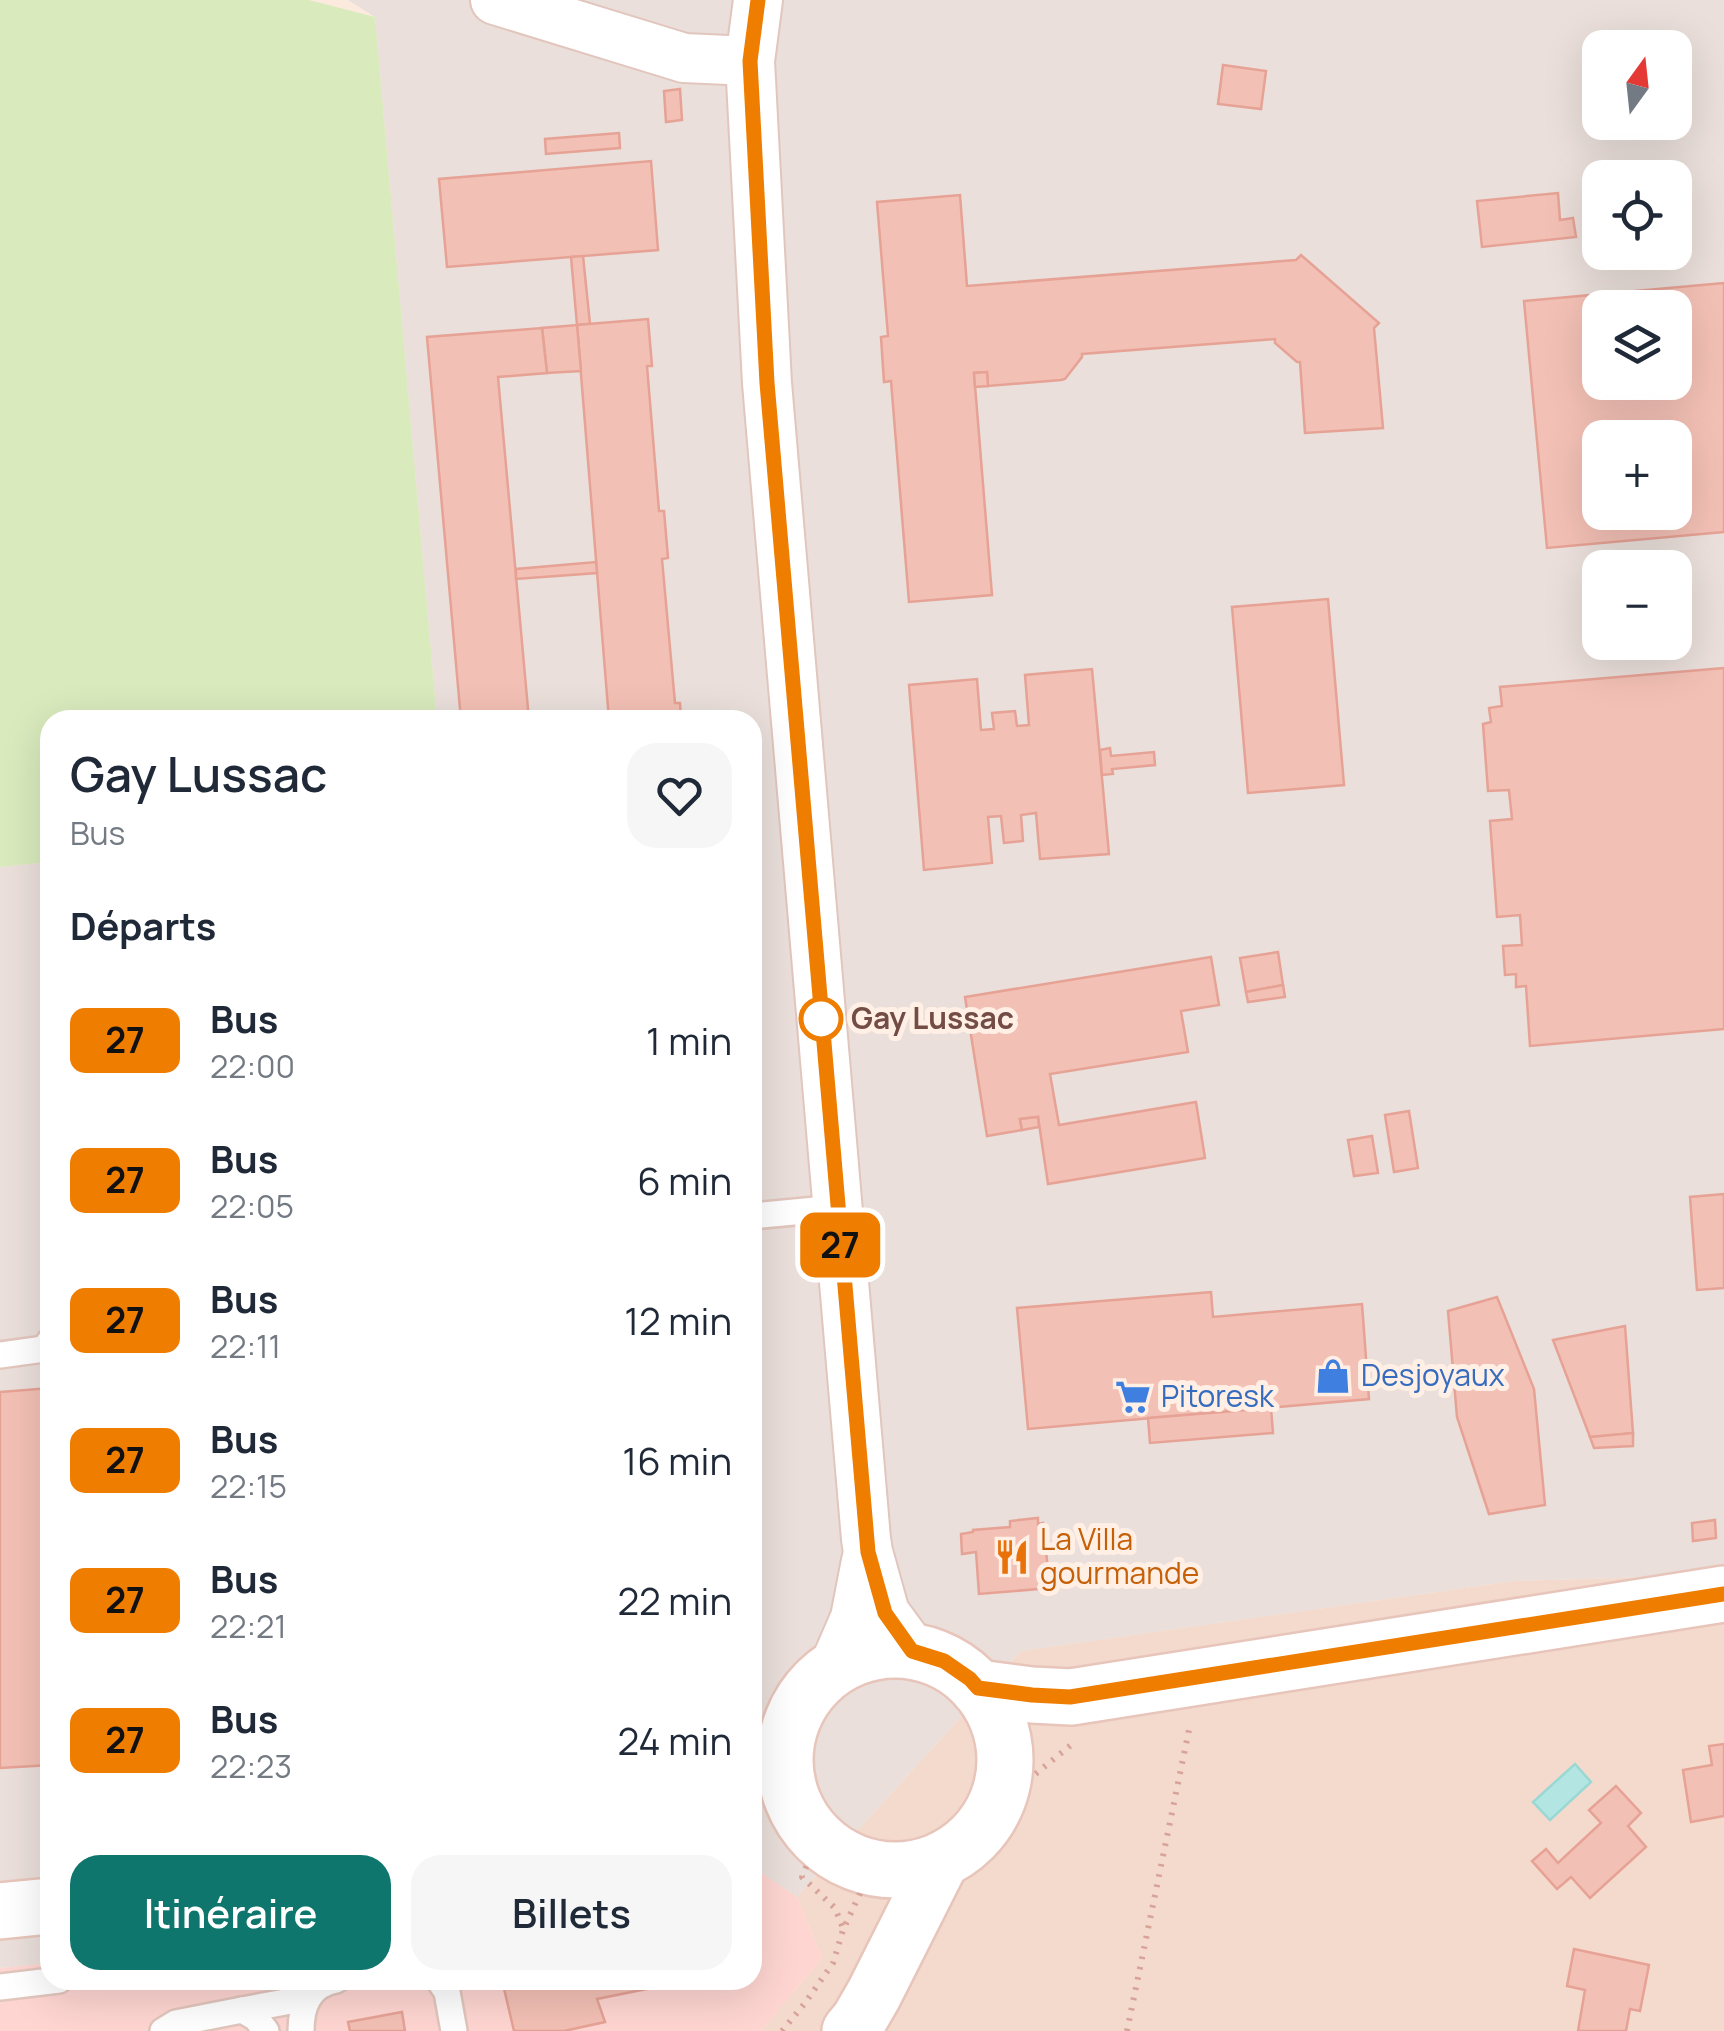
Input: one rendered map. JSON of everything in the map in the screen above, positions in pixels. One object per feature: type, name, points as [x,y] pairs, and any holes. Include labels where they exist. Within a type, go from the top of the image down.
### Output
[{"type":"main road","points":[[978,1688],[1070,1697],[1724,1594]]},
{"type":"main road","points":[[821,1852],[884,1870],[913,1869],[942,1861],[968,1843],[989,1819],[1002,1790],[1005,1742],[996,1713],[970,1679],[944,1661],[912,1651],[880,1651],[832,1669],[773,1729],[786,1744],[785,1772],[821,1852],[874,1931],[862,2012]]},
{"type":"main road","points":[[1005,1774],[1043,1720],[1070,1697]]},
{"type":"main road","points":[[862,2012],[942,1861]]},
{"type":"main road","points":[[0,1911],[40,1907]]},
{"type":"street","points":[[495,0],[684,58],[750,61]]},
{"type":"street","points":[[758,0],[750,61],[767,383],[868,1552],[885,1613],[912,1651]]},
{"type":"street","points":[[832,1669],[855,1618],[868,1552]]},
{"type":"lane","points":[[762,1215],[837,1208]]},
{"type":"lane","points":[[0,1354],[40,1349]]},
{"type":"lane","points":[[0,1986],[40,1982]]},
{"type":"lane","points":[[301,2031],[307,1998],[315,1990]]},
{"type":"lane","points":[[446,1990],[454,2031]]},
{"type":"lane","points":[[163,2031],[176,2023],[307,1998]]},
{"type":"lane","points":[[242,2010],[256,2018],[266,2031]]},
{"type":"path","points":[[1127,2031],[1192,1719]]},
{"type":"path","points":[[821,1852],[834,1908],[802,1877],[821,1852]]},
{"type":"path","points":[[782,2031],[833,1963],[821,1852]]},
{"type":"shaded area","points":[[348,0],[1724,0],[1724,1575],[1514,1581],[1021,1651],[797,1897],[762,1873],[762,710],[436,710],[375,17]]},
{"type":"shaded area","points":[[40,863],[40,1964],[0,1968],[0,867]]},
{"type":"shaded area","points":[[1724,1575],[1724,2031],[761,2031],[822,1958],[797,1897],[1021,1651],[1514,1581]]},
{"type":"shaded area","points":[[762,1873],[797,1897],[822,1958],[761,2031],[0,2031],[0,1968],[40,1964],[40,1990],[762,1990]]},
{"type":"green space","points":[[0,0],[309,0],[375,17],[436,710],[40,710],[40,863],[0,867]]},
{"type":"water","points":[[1575,1764],[1591,1782],[1550,1820],[1533,1802]]},
{"type":"building","points":[[1223,65],[1266,71],[1261,109],[1218,104]]},
{"type":"building","points":[[680,89],[682,120],[666,122],[664,91]]},
{"type":"building","points":[[619,133],[620,148],[546,154],[545,139]]},
{"type":"building","points":[[651,161],[658,250],[447,267],[439,179]]},
{"type":"building","points":[[1558,193],[1560,220],[1573,218],[1576,237],[1482,247],[1477,201]]},
{"type":"building","points":[[960,195],[967,286],[1296,260],[1301,255],[1379,323],[1374,328],[1383,428],[1305,433],[1300,362],[1275,339],[1082,354],[1061,380],[988,386],[987,372],[974,373],[992,595],[909,602],[891,381],[884,382],[881,337],[888,336],[877,202]]},
{"type":"building","points":[[583,256],[590,324],[577,325],[571,257]]},
{"type":"building","points":[[1724,283],[1724,532],[1547,548],[1524,301],[1582,296],[1582,400],[1692,400],[1692,290],[1646,290]]},
{"type":"building","points":[[648,319],[652,366],[647,366],[659,511],[664,511],[668,558],[662,559],[675,703],[680,703],[680,710],[608,710],[577,325]]},
{"type":"building","points":[[577,325],[581,371],[547,373],[542,328]]},
{"type":"building","points":[[542,328],[547,373],[498,377],[528,710],[460,710],[427,337]]},
{"type":"building","points":[[987,372],[988,386],[975,387],[974,373]]},
{"type":"building","points":[[596,562],[597,573],[516,579],[516,569]]},
{"type":"building","points":[[1328,599],[1344,785],[1248,793],[1232,607]]},
{"type":"building","points":[[1724,668],[1724,1029],[1530,1046],[1526,986],[1516,987],[1516,974],[1505,975],[1503,946],[1522,945],[1520,915],[1497,917],[1490,821],[1512,819],[1509,790],[1488,791],[1483,724],[1491,722],[1489,708],[1502,706],[1500,687]]},
{"type":"building","points":[[1092,669],[1109,854],[1040,859],[1036,813],[1021,815],[1023,841],[1004,843],[1001,816],[988,817],[992,863],[924,870],[909,685],[977,679],[981,730],[994,729],[992,713],[1015,711],[1017,726],[1029,725],[1025,675]]},
{"type":"building","points":[[1110,748],[1111,756],[1154,752],[1155,765],[1112,769],[1113,774],[1102,775],[1100,750]]},
{"type":"building","points":[[1278,952],[1283,985],[1246,992],[1240,958]]},
{"type":"building","points":[[1211,957],[1219,1005],[1181,1011],[1188,1052],[1050,1074],[1059,1125],[1196,1102],[1205,1158],[1048,1184],[1038,1117],[1020,1119],[1022,1130],[987,1136],[965,997]]},
{"type":"building","points":[[1283,985],[1285,997],[1248,1002],[1246,992]]},
{"type":"building","points":[[1409,1111],[1418,1168],[1394,1172],[1385,1115]]},
{"type":"building","points":[[1038,1117],[1039,1127],[1022,1130],[1020,1119]]},
{"type":"building","points":[[1372,1136],[1378,1173],[1354,1176],[1348,1140]]},
{"type":"building","points":[[1724,1194],[1724,1288],[1697,1290],[1690,1197]]},
{"type":"building","points":[[1211,1292],[1213,1317],[1362,1304],[1369,1399],[1028,1429],[1017,1308]]},
{"type":"building","points":[[1497,1297],[1534,1389],[1545,1505],[1489,1514],[1457,1417],[1448,1311]]},
{"type":"building","points":[[1625,1326],[1633,1433],[1590,1437],[1553,1340]]},
{"type":"building","points":[[40,1389],[40,1766],[0,1768],[0,1392]]},
{"type":"building","points":[[1271,1408],[1273,1433],[1150,1443],[1148,1418]]},
{"type":"building","points":[[1633,1433],[1633,1446],[1594,1448],[1590,1437]]},
{"type":"building","points":[[1038,1518],[1038,1524],[1043,1523],[1050,1588],[979,1594],[976,1552],[962,1554],[961,1534],[1010,1527],[1010,1521]]},
{"type":"building","points":[[1715,1520],[1716,1538],[1693,1541],[1692,1523]]},
{"type":"building","points":[[1724,1744],[1724,1816],[1691,1822],[1683,1770],[1712,1765],[1709,1746]]},
{"type":"building","points":[[1616,1786],[1641,1813],[1628,1826],[1646,1847],[1590,1898],[1571,1877],[1557,1889],[1532,1861],[1546,1849],[1558,1863],[1601,1823],[1589,1810]]},
{"type":"building","points":[[1574,1949],[1649,1965],[1640,2011],[1630,2009],[1626,2031],[1578,2031],[1585,1990],[1567,1986]]},
{"type":"building","points":[[504,1990],[641,1990],[597,1999],[605,2022],[564,2031],[514,2031]]},
{"type":"building","points":[[402,2012],[405,2031],[350,2031],[348,2022]]},
{"type":"bus line","name":"27","points":[[758,0],[750,61],[767,383],[868,1552],[885,1613],[912,1651],[944,1661],[978,1688],[1070,1697],[1724,1594]]},
{"type":"place","name":"Gay Lussac","points":[[821,1019]]},
{"type":"place","name":"Desjoyaux","points":[[1333,1376]]},
{"type":"place","name":"Pitoresk","points":[[1133,1397]]},
{"type":"place","name":"La Villa gourmande","points":[[1012,1557]]}]
